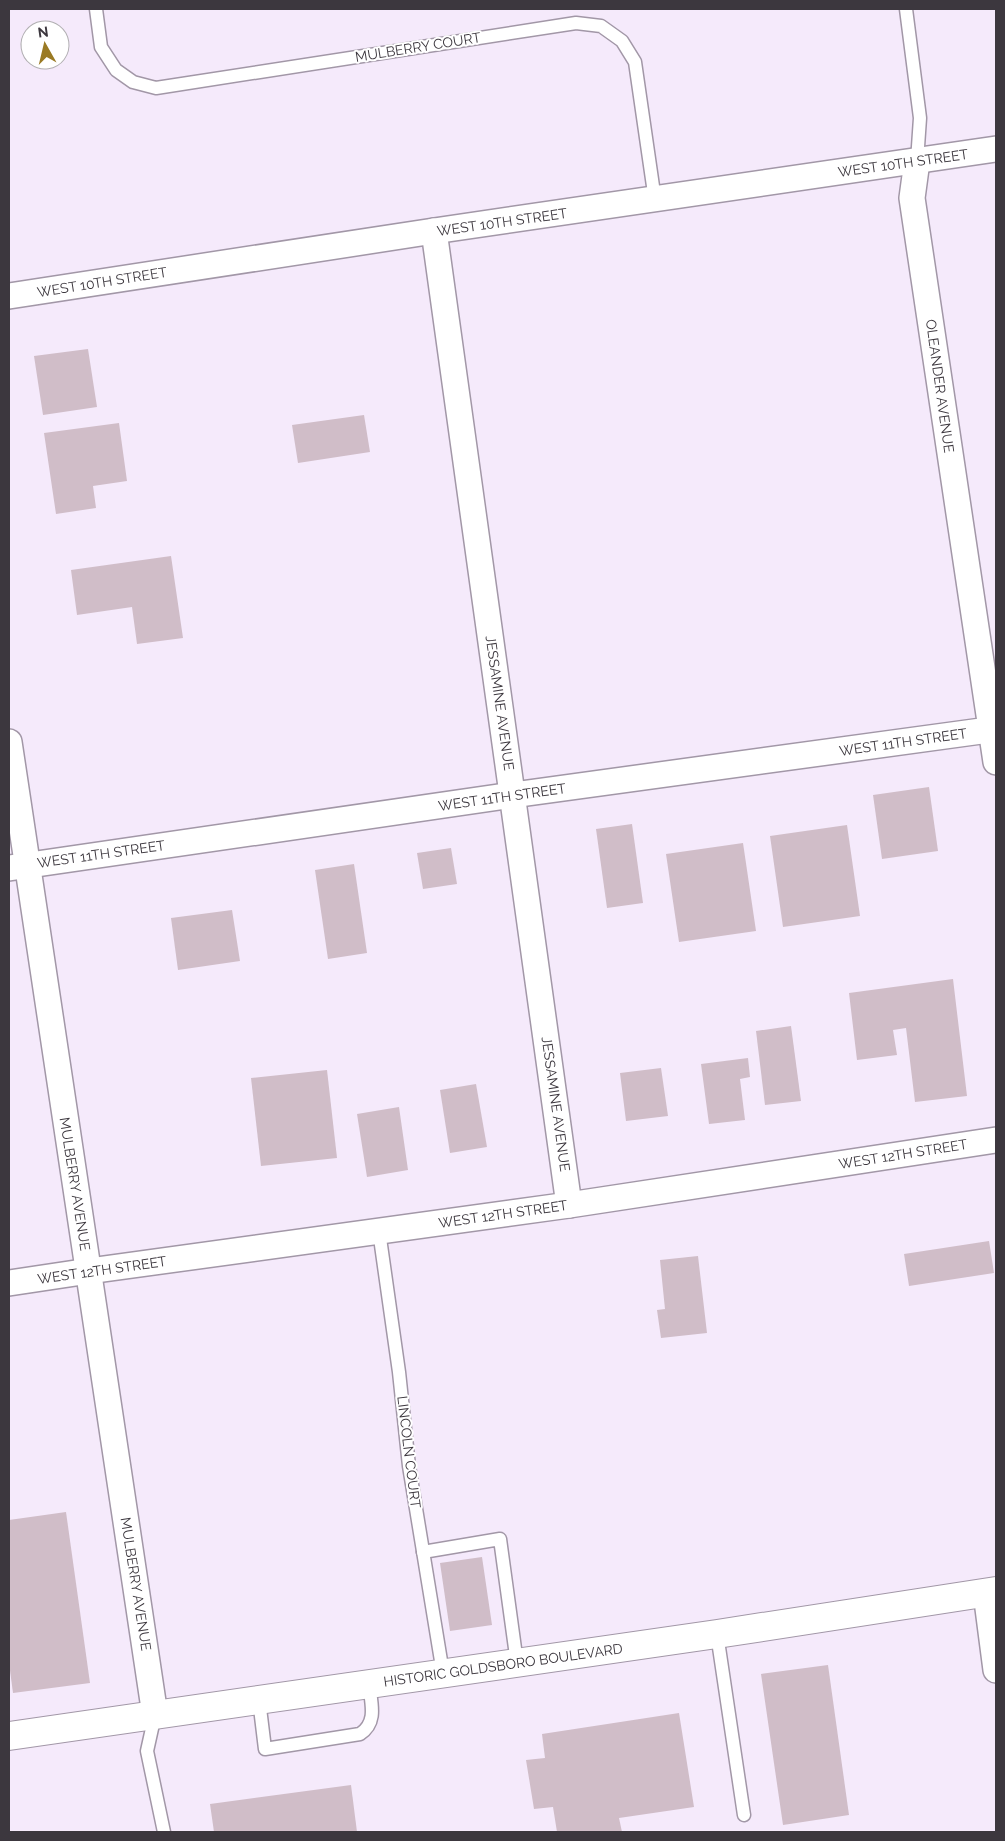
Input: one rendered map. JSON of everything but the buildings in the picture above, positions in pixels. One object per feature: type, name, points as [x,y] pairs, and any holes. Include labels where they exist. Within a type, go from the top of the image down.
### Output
[{"type":"street","name":"WEST 10TH STREET","points":[[9,296],[434,231],[996,150]]},
{"type":"street","name":"OLEANDER AVENUE","points":[[917,161],[912,198],[994,730],[996,762]]},
{"type":"street","name":"JESSAMINE AVENUE","points":[[434,231],[569,1205]]},
{"type":"street","name":"WEST 11TH STREET","points":[[18,867],[513,795],[994,730]]},
{"type":"street","name":"MULBERRY AVENUE","points":[[9,742],[18,867],[88,1271],[155,1715]]},
{"type":"street","name":"WEST 12TH STREET","points":[[9,1283],[569,1205],[996,1140]]},
{"type":"street","name":"HISTORIC GOLDSBORO BOULEVARD","points":[[9,1736],[717,1634],[991,1592]]},
{"type":"street","points":[[991,1592],[996,1670]]},
{"type":"lane","name":"MULBERRY COURT","points":[[96,9],[101,47],[116,70],[133,82],[156,88],[576,23],[601,26],[622,41],[635,62],[655,200]]},
{"type":"lane","name":"OLEANDER AVENUE","points":[[906,9],[920,118],[917,161]]},
{"type":"lane","name":"LINCOLN COURT","points":[[379,1231],[399,1372],[409,1466],[444,1673]]},
{"type":"lane","points":[[423,1552],[500,1539],[517,1663]]},
{"type":"lane","points":[[717,1634],[744,1815]]},
{"type":"lane","points":[[259,1700],[265,1749],[354,1736],[366,1730],[373,1719],[369,1684]]},
{"type":"lane","points":[[155,1715],[147,1751],[164,1832]]}]
